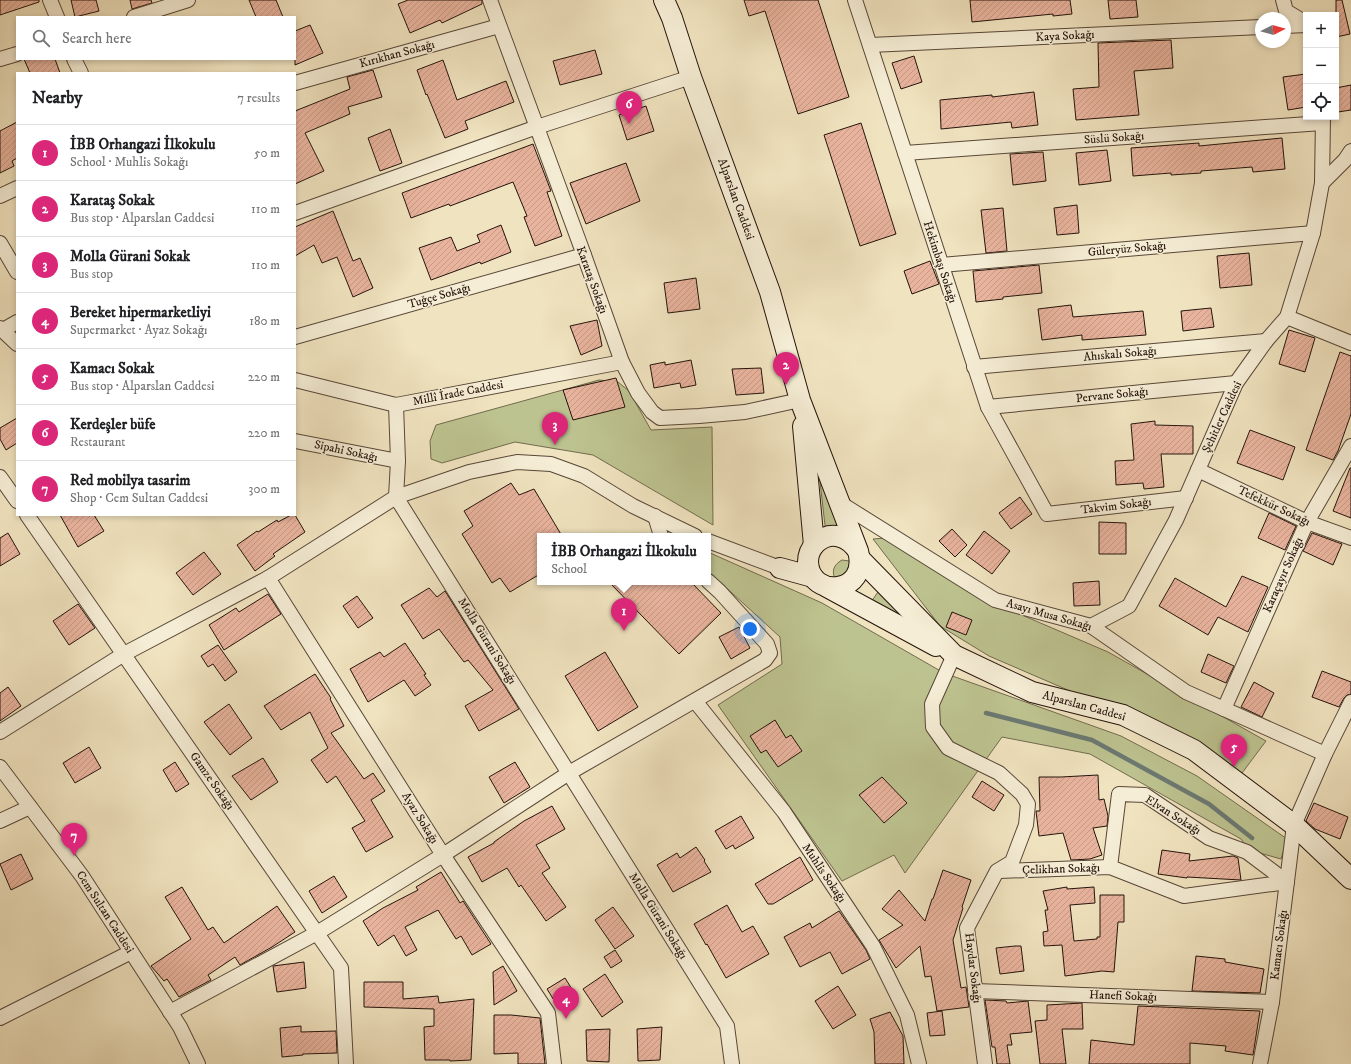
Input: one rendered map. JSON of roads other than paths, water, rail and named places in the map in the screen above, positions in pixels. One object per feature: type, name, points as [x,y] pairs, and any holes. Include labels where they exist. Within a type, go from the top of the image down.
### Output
[{"type":"street","points":[[50,0],[57,16]]},
{"type":"street","points":[[137,16],[188,0]]},
{"type":"street","name":"Karataş Sokağı","points":[[490,0],[622,362],[638,393],[652,412],[660,418],[745,412],[800,400]]},
{"type":"street","name":"Alparslan Caddesi","points":[[664,0],[672,18],[691,77],[770,292],[800,400]]},
{"type":"street","name":"Hekimbaşı Sokağı","points":[[855,0],[988,407],[1047,514]]},
{"type":"street","points":[[1283,0],[1286,11],[1303,22]]},
{"type":"street","points":[[1291,25],[1303,24]]},
{"type":"street","name":"Kırıkhan Sokağı","points":[[296,83],[499,26]]},
{"type":"street","name":"Kaya Sokağı","points":[[870,45],[1255,27]]},
{"type":"street","points":[[0,59],[16,54]]},
{"type":"street","points":[[74,60],[80,72]]},
{"type":"street","points":[[296,213],[537,127],[691,77]]},
{"type":"street","name":"Süslü Sokağı","points":[[905,154],[1323,120]]},
{"type":"street","name":"Şehitler Caddesi","points":[[1091,626],[1129,606],[1176,520],[1236,382],[1266,341],[1287,317],[1312,233],[1322,184],[1323,120]]},
{"type":"street","points":[[1322,184],[1345,160],[1351,151]]},
{"type":"street","points":[[0,196],[16,188]]},
{"type":"street","name":"Güleryüz Sokağı","points":[[941,265],[1312,233]]},
{"type":"street","points":[[0,243],[16,270]]},
{"type":"street","name":"Tuğçe Sokağı","points":[[296,337],[584,255]]},
{"type":"street","points":[[1287,317],[1351,343]]},
{"type":"street","points":[[16,322],[2,329],[16,343]]},
{"type":"street","name":"Ahıskalı Sokağı","points":[[974,367],[1266,341]]},
{"type":"street","name":"Millî İrade Caddesi","points":[[296,380],[396,405],[622,362]]},
{"type":"street","name":"Pervane Sokağı","points":[[988,407],[1236,382]]},
{"type":"street","points":[[711,542],[835,588],[851,582],[856,575],[859,567],[859,555],[800,400]]},
{"type":"street","points":[[800,400],[812,548],[808,561],[809,569],[820,582],[954,655],[932,704],[933,727],[948,748],[999,772],[1022,794],[1028,804],[1026,826],[1012,862],[996,871]]},
{"type":"street","points":[[396,405],[398,461],[396,497]]},
{"type":"street","name":"Sipahi Sokağı","points":[[296,440],[398,461]]},
{"type":"street","name":"Karaçayır Sokağı","points":[[1224,709],[1307,522],[1351,446]]},
{"type":"street","points":[[0,732],[124,654],[268,578],[396,497],[476,470],[517,462],[551,464],[584,476],[633,506],[689,533]]},
{"type":"street","name":"Tefekkür Sokağı","points":[[1198,470],[1307,522],[1351,538]]},
{"type":"street","points":[[0,477],[16,500]]},
{"type":"street","name":"Molla Gürani Sokağı","points":[[396,497],[727,1026],[732,1064]]},
{"type":"street","name":"Takvim Sokağı","points":[[1047,514],[1186,498]]},
{"type":"street","name":"Asayı Musa Sokağı","points":[[840,503],[996,600],[1091,626],[1186,692],[1325,754]]},
{"type":"street","name":"Gamze Sokağı","points":[[28,516],[341,968],[346,1064]]},
{"type":"street","points":[[655,516],[660,533]]},
{"type":"street","points":[[780,568],[825,538],[838,536],[846,538],[853,544],[859,555]]},
{"type":"street","name":"Alparslan Caddesi","points":[[859,555],[954,655],[1032,692],[1123,715],[1194,750],[1294,825],[1351,879]]},
{"type":"street","name":"Ayaz Sokağı","points":[[268,578],[443,855],[548,1013],[554,1064]]},
{"type":"street","points":[[170,1012],[317,932],[443,855],[568,773],[765,660],[770,653],[767,644],[711,584]]},
{"type":"street","name":"Muhlis Sokağı","points":[[695,701],[784,812],[873,946],[907,1015],[919,1064]]},
{"type":"street","name":"Kamacı Sokağı","points":[[1260,1064],[1272,1002],[1294,825],[1325,754],[1351,702]]},
{"type":"street","name":"Cem Sultan Caddesi","points":[[0,767],[82,876],[180,1027],[198,1064]]},
{"type":"street","name":"Elvan Sokağı","points":[[1110,867],[1119,794],[1145,795],[1209,838],[1248,852],[1287,882]]},
{"type":"street","points":[[0,821],[30,807]]},
{"type":"street","name":"Çelikhan Sokağı","points":[[996,871],[1110,867],[1184,896],[1287,882]]},
{"type":"street","name":"Haydar Sokağı","points":[[985,1064],[967,928],[996,871]]},
{"type":"street","points":[[0,1018],[131,952]]},
{"type":"street","name":"Hanefi Sokağı","points":[[975,991],[1272,1002]]},
{"type":"waterway","points":[[986,713],[1092,740],[1209,804],[1252,838]]},
{"type":"place","name":"Kerdeşler büfe","points":[[629,124]]},
{"type":"place","name":"Karataş Sokak","points":[[786,385]]},
{"type":"place","name":"Molla Gürani Sokak","points":[[555,445]]},
{"type":"place","name":"İBB Orhangazi İlkokulu","points":[[624,631]]},
{"type":"place","name":"Kamacı Sokak","points":[[1234,767]]},
{"type":"place","name":"Red mobilya tasarim","points":[[74,856]]},
{"type":"place","name":"Bereket hipermarketliyi","points":[[566,1019]]}]
